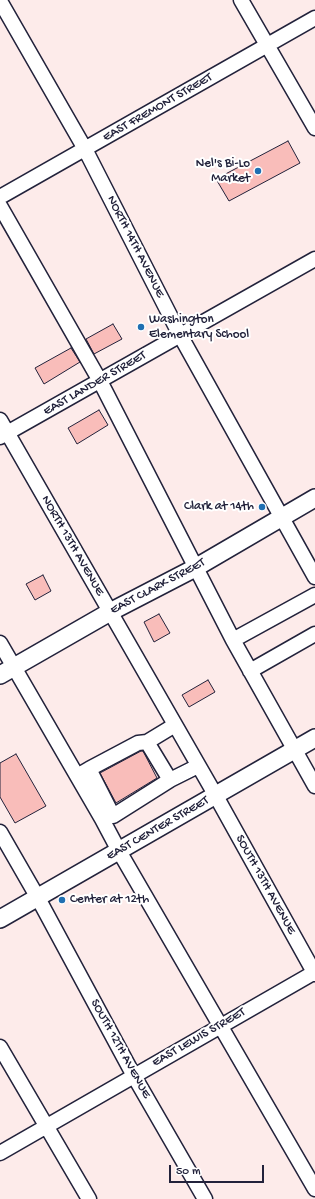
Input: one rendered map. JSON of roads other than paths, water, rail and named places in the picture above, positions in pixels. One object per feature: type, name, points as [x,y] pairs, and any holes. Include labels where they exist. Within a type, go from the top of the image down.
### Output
[{"type":"main road","name":"EAST CLARK STREET","points":[[7,671],[110,612],[195,568],[315,498]]},
{"type":"main road","name":"EAST CENTER STREET","points":[[0,919],[315,738]]},
{"type":"street","points":[[241,0],[315,128]]},
{"type":"street","name":"NORTH 14TH AVENUE","points":[[0,1],[85,149],[180,335],[315,577]]},
{"type":"street","name":"EAST FREMONT STREET","points":[[0,197],[315,18]]},
{"type":"street","points":[[0,206],[100,381],[233,640],[315,786]]},
{"type":"street","name":"EAST LANDER STREET","points":[[4,435],[315,259]]},
{"type":"street","name":"NORTH 13TH AVENUE","points":[[0,420],[4,435],[110,612],[216,796]]},
{"type":"street","points":[[233,640],[315,595]]},
{"type":"street","points":[[250,671],[315,634]]},
{"type":"street","points":[[0,643],[7,671],[113,816],[170,780],[198,766]]},
{"type":"street","points":[[83,773],[138,743],[147,742],[175,725]]},
{"type":"street","points":[[147,742],[170,780]]},
{"type":"street","points":[[83,773],[119,851],[315,1189]]},
{"type":"street","name":"SOUTH 13TH AVENUE","points":[[216,796],[315,973]]},
{"type":"street","name":"SOUTH 12TH AVENUE","points":[[0,832],[38,898],[134,1076],[205,1199]]},
{"type":"street","name":"EAST LEWIS STREET","points":[[0,1153],[315,973]]},
{"type":"street","points":[[0,1047],[89,1199]]},
{"type":"place","name":"Nel's Bi-Lo Market","points":[[258,171]]},
{"type":"place","name":"Washington Elementary School","points":[[141,327]]},
{"type":"place","name":"Clark at 14th","points":[[262,507]]},
{"type":"place","name":"Center at 12th","points":[[62,900]]}]
